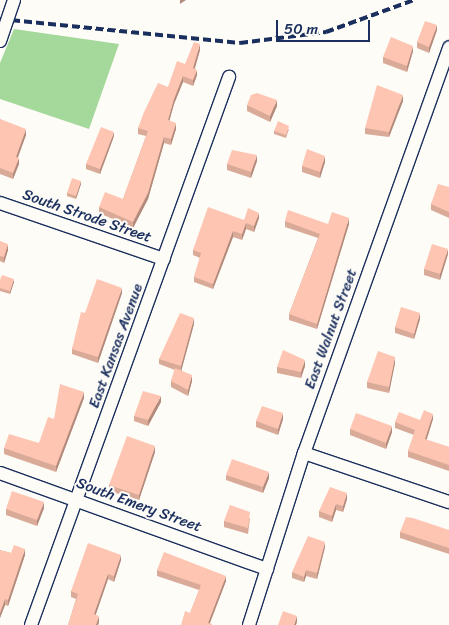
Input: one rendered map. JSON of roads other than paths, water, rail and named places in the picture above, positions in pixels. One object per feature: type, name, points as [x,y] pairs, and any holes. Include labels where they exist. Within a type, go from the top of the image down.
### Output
[{"type":"street","points":[[0,41],[14,0]]},
{"type":"street","name":"East Walnut Street","points":[[249,625],[304,453],[449,47]]},
{"type":"street","name":"East Kansas Avenue","points":[[31,625],[228,77]]},
{"type":"street","name":"South Strode Street","points":[[0,203],[164,259]]},
{"type":"street","points":[[304,453],[449,502]]},
{"type":"street","name":"South Emery Street","points":[[0,473],[77,499],[267,569]]},
{"type":"railway","points":[[0,19],[240,43],[326,32],[414,0]]}]
